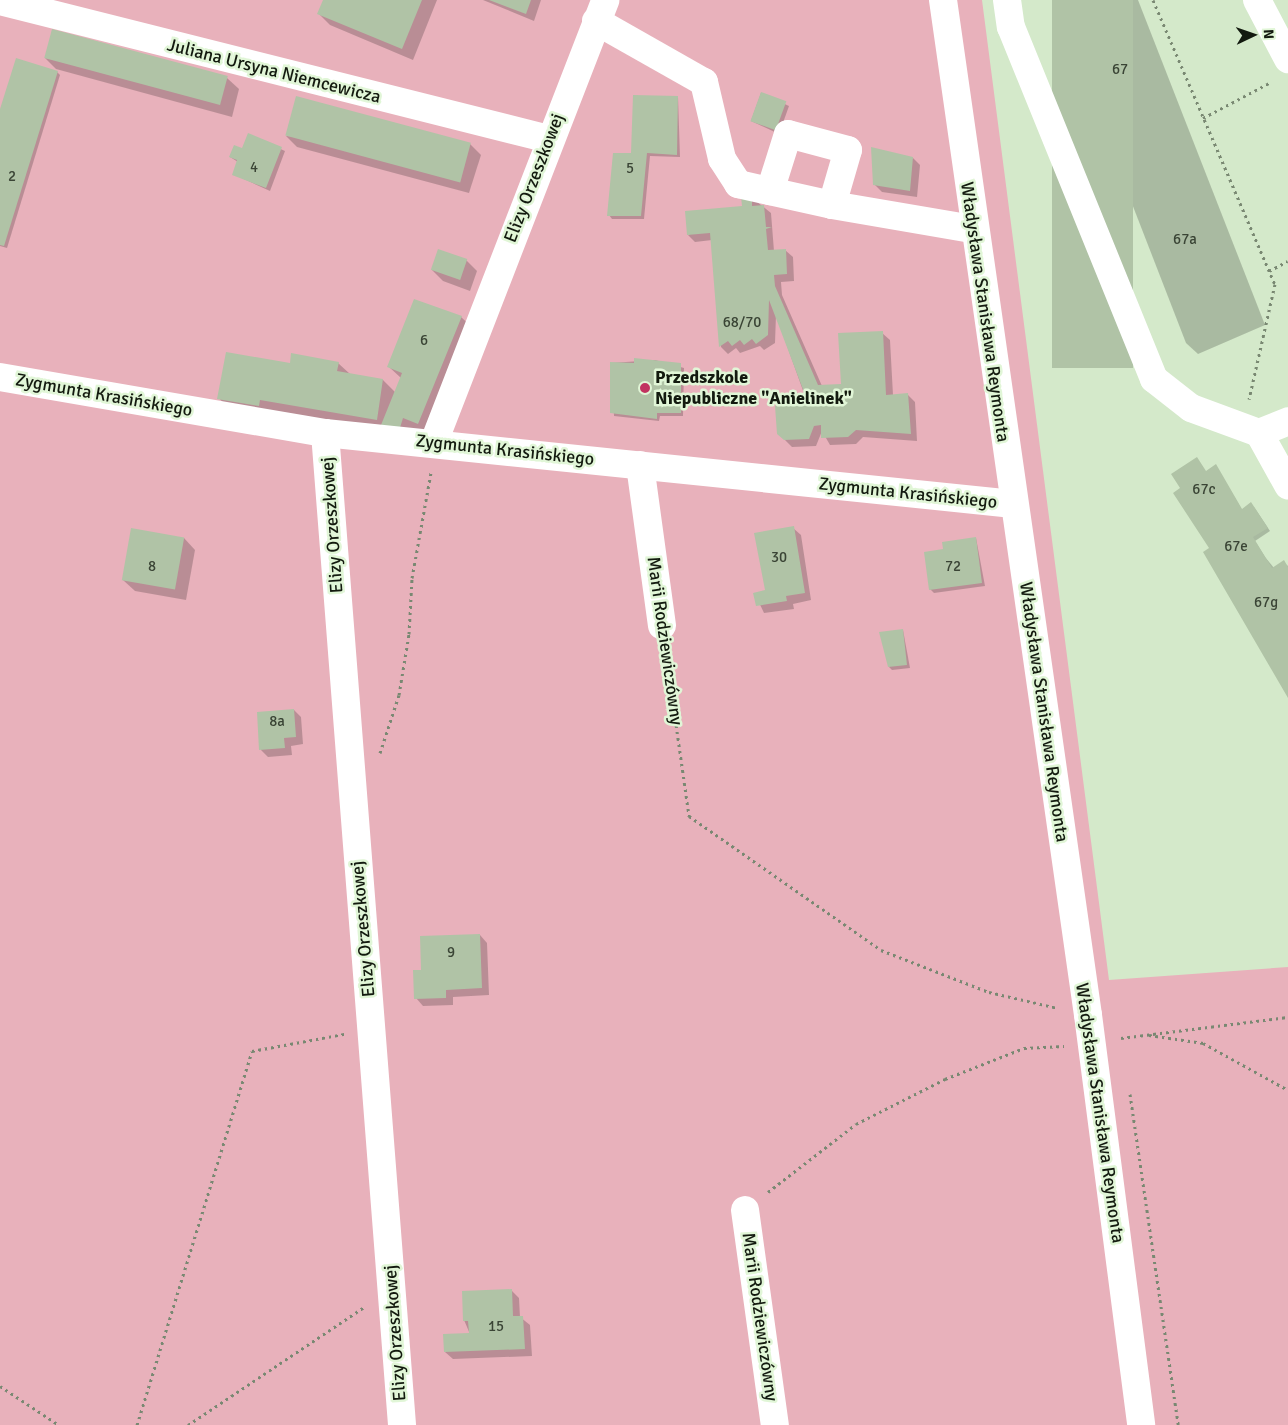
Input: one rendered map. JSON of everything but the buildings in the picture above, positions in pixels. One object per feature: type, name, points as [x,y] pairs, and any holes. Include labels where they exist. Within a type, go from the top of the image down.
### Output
[{"type":"street","name":"Władysława Stanisława Reymonta","points":[[943,0],[973,229],[1090,1031],[1141,1425]]},
{"type":"street","points":[[1007,0],[1011,27],[1154,379],[1191,408],[1251,430],[1288,421]]},
{"type":"street","points":[[1257,0],[1284,68]]},
{"type":"street","name":"Juliana Ursyna Niemcewicza","points":[[0,2],[549,139]]},
{"type":"street","points":[[600,11],[704,82],[722,159],[738,184],[832,205],[973,229]]},
{"type":"street","name":"Elizy Orzeszkowej","points":[[434,442],[549,139],[600,11]]},
{"type":"street","points":[[770,191],[788,134],[848,150],[832,205]]},
{"type":"street","name":"Zygmunta Krasińskiego","points":[[0,377],[325,433],[434,442],[1013,504]]},
{"type":"street","points":[[1251,430],[1288,486]]},
{"type":"street","name":"Elizy Orzeszkowej","points":[[325,433],[402,1425]]},
{"type":"street","name":"Marii Rodziewiczówny","points":[[640,465],[662,626]]},
{"type":"street","name":"Marii Rodziewiczówny","points":[[745,1210],[775,1425]]},
{"type":"path","points":[[1153,0],[1274,284],[1251,430]]},
{"type":"path","points":[[1203,118],[1284,68]]},
{"type":"path","points":[[1269,271],[1288,262]]},
{"type":"path","points":[[378,759],[398,695],[434,442]]},
{"type":"path","name":"Marii Rodziewiczówny","points":[[662,626],[689,816],[881,950],[1090,1031]]},
{"type":"path","points":[[745,1210],[856,1124],[945,1079],[1024,1048],[1090,1031],[1122,1038],[1288,1017]]},
{"type":"path","points":[[137,1425],[252,1051],[371,1028]]},
{"type":"path","points":[[1146,1035],[1203,1043],[1288,1090]]},
{"type":"path","points":[[188,1425],[391,1289]]},
{"type":"path","points":[[0,1386],[59,1425]]},
{"type":"shaded area","points":[[0,0],[982,0],[1109,980],[1288,967],[1288,1425],[0,1425]]},
{"type":"place","name":"Przedszkole Niepubliczne \"Anielinek\"","points":[[645,388]]}]
